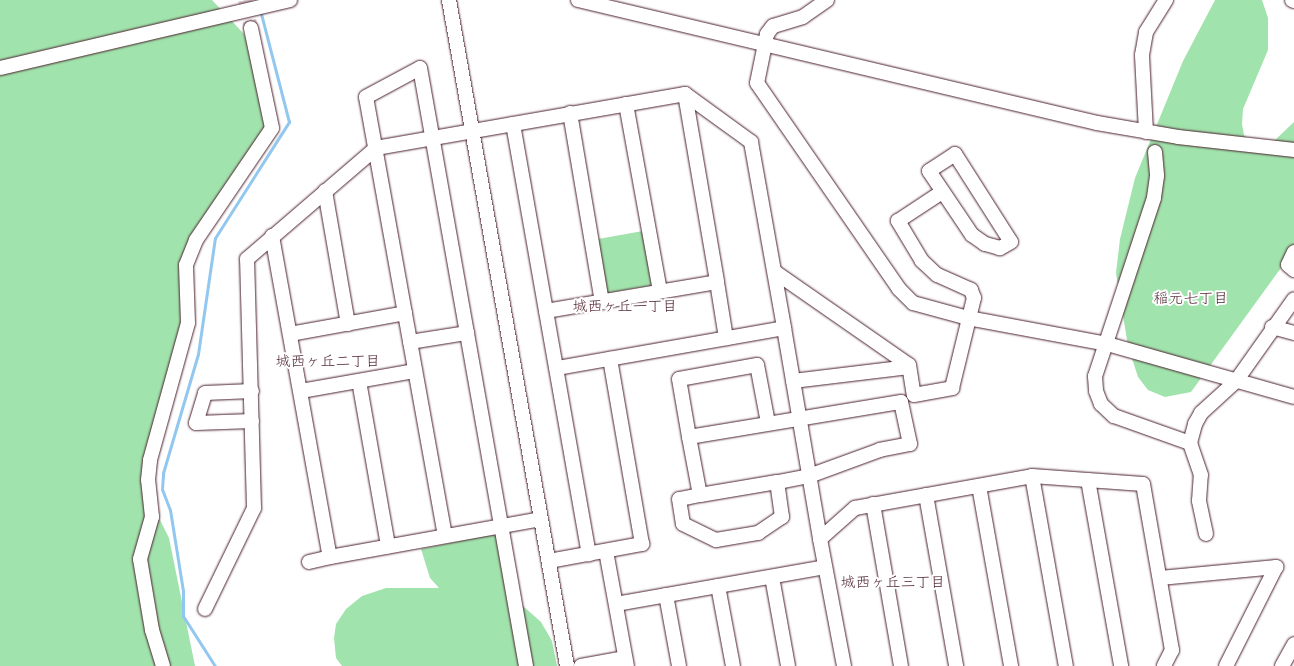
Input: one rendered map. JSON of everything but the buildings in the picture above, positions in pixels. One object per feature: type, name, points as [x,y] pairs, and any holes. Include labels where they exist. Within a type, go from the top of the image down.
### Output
[{"type":"street","points":[[0,68],[290,0]]},
{"type":"street","points":[[449,0],[567,666]]},
{"type":"street","points":[[578,0],[1146,132],[1294,150]]},
{"type":"street","points":[[827,0],[803,17],[773,26],[764,43],[757,83],[899,289],[913,303],[968,318],[1106,344],[1294,397]]},
{"type":"street","points":[[1146,132],[1142,55],[1146,32],[1166,0]]},
{"type":"street","points":[[163,666],[152,630],[140,559],[152,517],[148,480],[150,460],[188,323],[186,265],[196,240],[272,128],[251,28]]},
{"type":"street","points":[[445,536],[366,97],[420,68],[526,666]]},
{"type":"street","points":[[685,94],[726,338]]},
{"type":"street","points":[[205,609],[254,508],[247,259],[376,148],[685,94],[751,142],[844,666]]},
{"type":"street","points":[[626,104],[660,292]]},
{"type":"street","points":[[570,114],[602,302]]},
{"type":"street","points":[[513,124],[589,554]]},
{"type":"street","points":[[1155,152],[1158,176],[1154,198],[1094,376],[1096,391],[1102,404],[1114,416],[1127,423],[1190,443]]},
{"type":"street","points":[[955,154],[1011,242],[1000,248],[985,244],[972,235],[942,192],[929,171],[955,154]]},
{"type":"street","points":[[325,191],[348,324]]},
{"type":"street","points":[[774,272],[909,367],[914,394],[952,388],[974,298],[971,290],[936,275],[922,261],[898,221],[942,192]]},
{"type":"street","points":[[272,236],[330,557]]},
{"type":"street","points":[[1294,252],[1288,266],[1294,270]]},
{"type":"street","points":[[546,311],[716,282]]},
{"type":"street","points":[[1206,534],[1200,501],[1201,475],[1190,443],[1201,414],[1236,381],[1272,327],[1294,299]]},
{"type":"street","points":[[290,334],[405,313]]},
{"type":"street","points":[[1272,327],[1294,333]]},
{"type":"street","points":[[556,368],[784,328]]},
{"type":"street","points":[[410,342],[467,332]]},
{"type":"street","points":[[549,562],[642,544],[610,359]]},
{"type":"street","points":[[700,495],[679,379],[757,366],[768,423]]},
{"type":"street","points":[[793,381],[909,367]]},
{"type":"street","points":[[301,391],[415,371]]},
{"type":"street","points":[[359,381],[388,546]]},
{"type":"street","points":[[252,391],[205,393],[196,423],[252,422]]},
{"type":"street","points":[[689,437],[799,417],[901,402],[910,444],[880,450],[809,476],[679,499],[684,524],[716,540],[758,533],[782,517],[777,482]]},
{"type":"street","points":[[820,539],[855,508],[1032,476],[1143,484],[1172,650],[1164,666]]},
{"type":"street","points":[[1032,476],[1066,666]]},
{"type":"street","points":[[1088,480],[1121,666]]},
{"type":"street","points":[[979,486],[1011,666]]},
{"type":"street","points":[[926,495],[956,666]]},
{"type":"street","points":[[873,504],[901,666]]},
{"type":"street","points":[[309,562],[542,519]]},
{"type":"street","points":[[581,666],[626,662],[606,551]]},
{"type":"street","points":[[616,604],[825,567]]},
{"type":"street","points":[[1160,578],[1276,567],[1226,666]]},
{"type":"street","points":[[772,577],[788,666]]},
{"type":"street","points":[[718,586],[733,666]]},
{"type":"street","points":[[666,595],[678,666]]},
{"type":"street","points":[[1282,666],[1294,644]]},
{"type":"green space","points":[[0,0],[212,0],[244,34],[252,55],[269,129],[184,258],[180,348],[148,496],[169,538],[195,666],[0,666]]},
{"type":"green space","points":[[1215,0],[1262,0],[1268,18],[1268,50],[1243,109],[1242,124],[1244,135],[1252,144],[1274,141],[1294,122],[1294,250],[1191,392],[1165,397],[1148,390],[1138,377],[1128,346],[1116,273],[1120,239],[1135,178],[1183,61]]},
{"type":"green space","points":[[643,231],[653,285],[606,293],[597,239]]},
{"type":"green space","points":[[494,534],[498,535],[515,599],[541,622],[552,641],[557,666],[342,666],[336,658],[334,638],[336,624],[346,609],[362,596],[386,588],[439,588],[430,578],[421,549]]},
{"type":"waterway","points":[[215,666],[183,616],[183,591],[170,510],[162,489],[163,473],[198,354],[215,238],[289,122],[260,10]]},
{"type":"tunnel","points":[[245,0],[251,28]]},
{"type":"district","name":"稲元七丁目","points":[[1191,298]]},
{"type":"district","name":"城西ヶ丘一丁目","points":[[625,306]]},
{"type":"district","name":"城西ヶ丘二丁目","points":[[328,361]]},
{"type":"district","name":"城西ヶ丘三丁目","points":[[893,582]]}]
